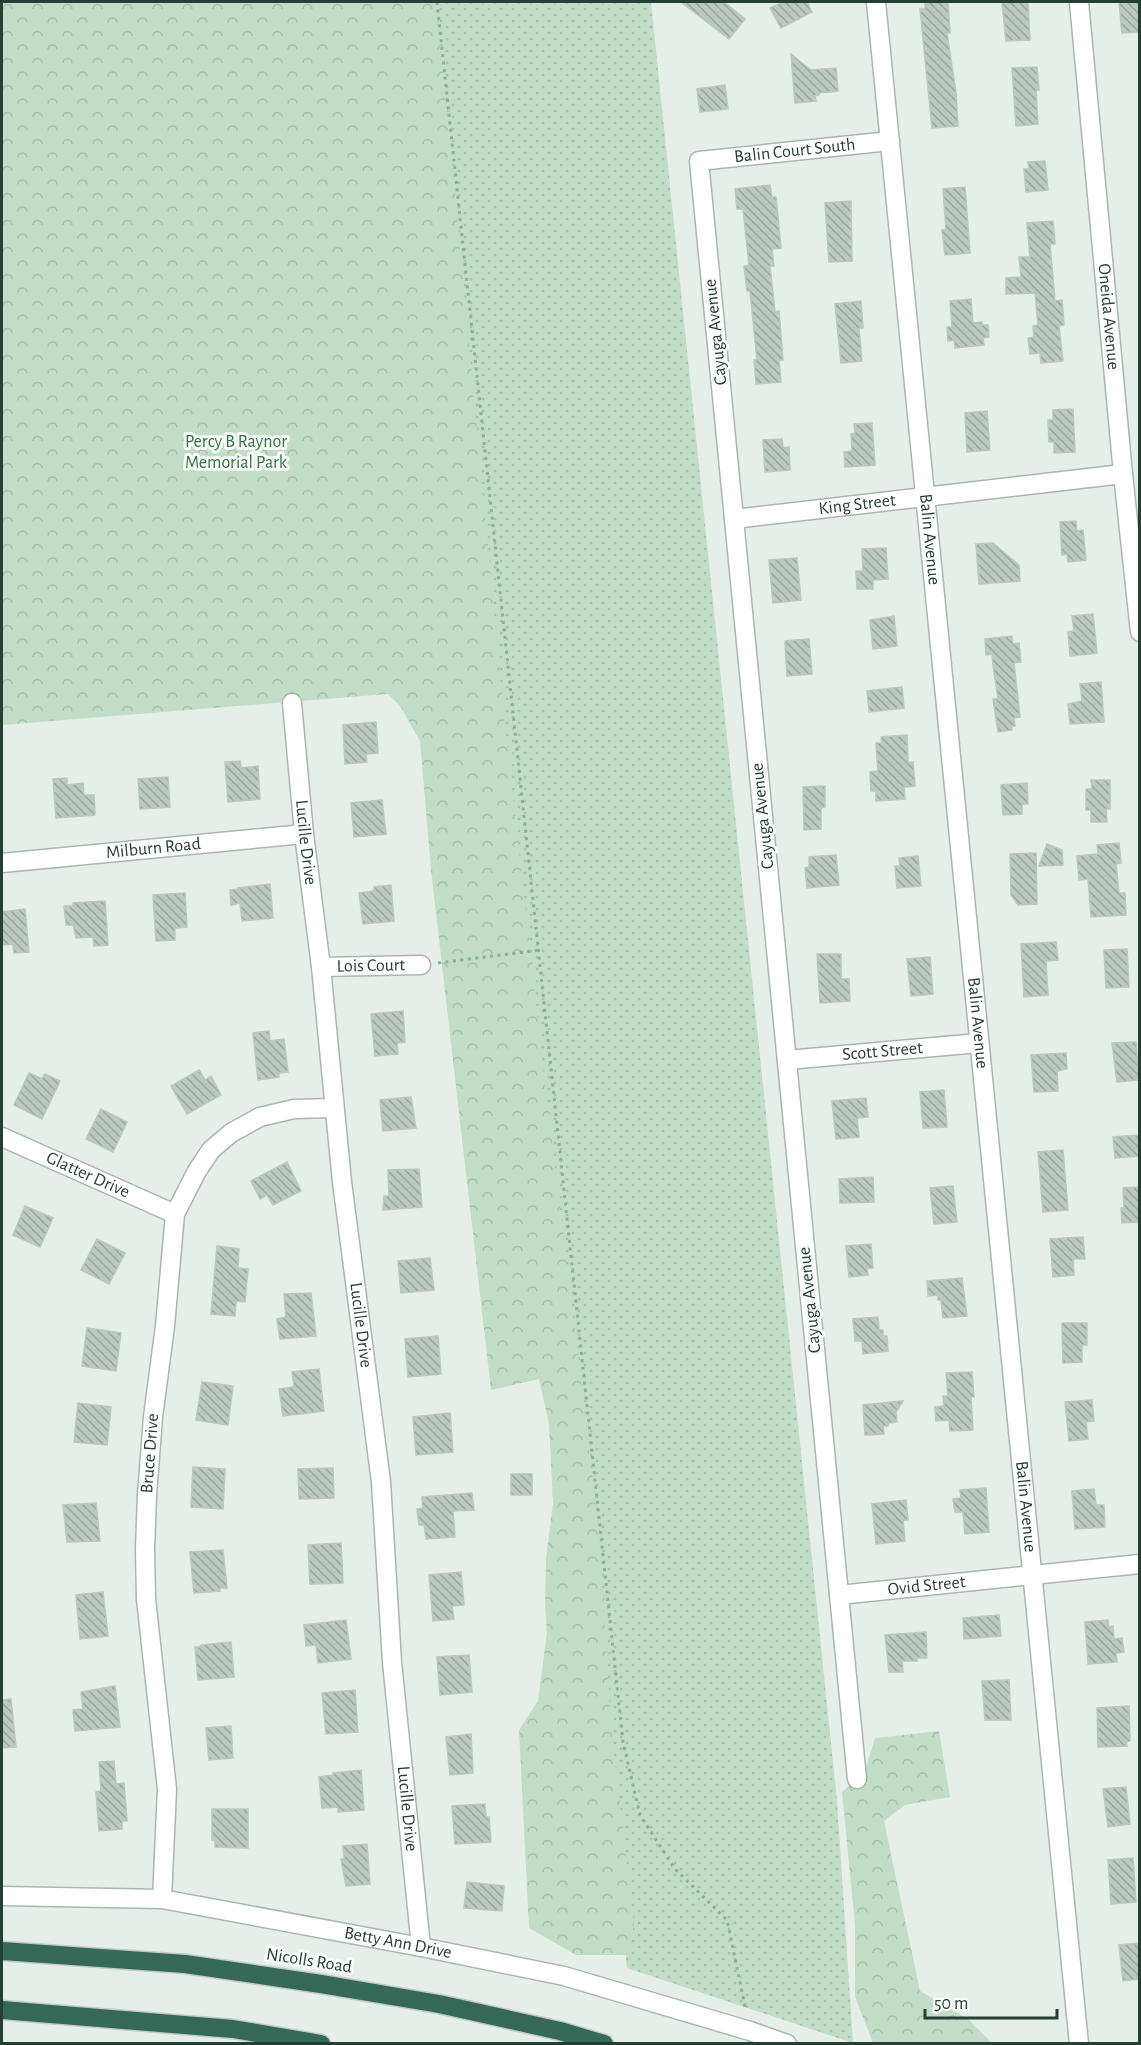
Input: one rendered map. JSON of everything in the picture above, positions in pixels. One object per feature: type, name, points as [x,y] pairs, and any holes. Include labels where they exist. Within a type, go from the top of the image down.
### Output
[{"type":"highway","name":"Nicolls Road","points":[[2,1951],[185,1964],[310,1983],[439,2004],[604,2043]]},
{"type":"highway","points":[[2,2010],[233,2029],[321,2043]]},
{"type":"street","name":"Balin Avenue","points":[[876,2],[1079,2043]]},
{"type":"street","name":"Oneida Avenue","points":[[1079,2],[1140,632]]},
{"type":"street","name":"Balin Court South","points":[[699,161],[890,141]]},
{"type":"street","name":"Cayuga Avenue","points":[[699,161],[839,1595]]},
{"type":"street","name":"King Street","points":[[734,519],[1123,474]]},
{"type":"street","name":"Lucille Drive","points":[[292,703],[304,834],[321,967],[333,1108],[381,1482],[392,1662],[421,1947]]},
{"type":"street","name":"Milburn Road","points":[[2,863],[304,834]]},
{"type":"street","name":"Lois Court","points":[[321,967],[421,965]]},
{"type":"street","name":"Scott Street","points":[[787,1060],[980,1044]]},
{"type":"street","name":"Bruce Drive","points":[[162,1899],[167,1789],[146,1599],[145,1549],[153,1417],[165,1326],[175,1214],[197,1171],[211,1150],[231,1133],[260,1117],[294,1109],[333,1108]]},
{"type":"street","name":"Glatter Drive","points":[[2,1137],[175,1214]]},
{"type":"street","name":"Ovid Street","points":[[839,1595],[1140,1564]]},
{"type":"street","points":[[839,1595],[857,1779]]},
{"type":"street","name":"Betty Ann Drive","points":[[2,1896],[162,1899],[421,1947],[564,1976],[787,2043]]},
{"type":"path","points":[[437,2],[623,1742],[640,1815],[675,1869],[727,1920],[750,2031]]},
{"type":"path","points":[[421,965],[540,950]]},
{"type":"green space","name":"Percy B Raynor Memorial Park","points":[[2,2],[437,2],[503,706],[544,1075],[599,1531],[611,1726],[634,1923],[629,1955],[576,1955],[529,1928],[519,1730],[538,1701],[547,1632],[546,1558],[553,1503],[549,1424],[539,1379],[491,1390],[431,870],[420,741],[400,706],[388,694],[2,725]]},
{"type":"green space","points":[[432,2],[651,2],[837,1801],[853,2043],[627,1968]]},
{"type":"green space","points":[[939,1731],[950,1797],[905,1805],[884,1821],[920,1991],[968,2019],[992,2043],[873,2043],[855,1997],[855,1925],[842,1792],[864,1773],[875,1738]]},
{"type":"building","points":[[681,2],[724,2],[745,19],[729,39]]},
{"type":"building","points":[[783,2],[807,2],[812,12],[781,28],[770,8]]},
{"type":"building","points":[[925,2],[948,2],[950,33],[947,33],[956,93],[958,126],[932,128],[920,9],[925,9]]},
{"type":"building","points":[[1002,2],[1028,2],[1030,40],[1006,41]]},
{"type":"building","points":[[1119,2],[1140,2],[1140,32],[1122,33]]},
{"type":"building","points":[[791,54],[811,70],[836,68],[838,91],[819,93],[815,96],[816,101],[795,103]]},
{"type":"building","points":[[1037,67],[1038,124],[1016,126],[1012,68]]},
{"type":"building","points":[[725,85],[728,109],[700,112],[697,89]]},
{"type":"building","points":[[1045,161],[1048,190],[1026,192],[1024,169],[1029,169],[1028,162]]},
{"type":"building","points":[[770,185],[772,197],[776,197],[781,248],[772,249],[774,266],[770,266],[775,312],[779,311],[783,360],[779,360],[781,382],[756,384],[754,360],[757,360],[750,291],[747,291],[744,266],[749,265],[743,209],[737,209],[735,189]]},
{"type":"building","points":[[965,187],[970,253],[945,255],[942,230],[946,230],[943,189]]},
{"type":"building","points":[[851,201],[852,261],[829,262],[825,203]]},
{"type":"building","points":[[1053,221],[1055,244],[1050,244],[1055,301],[1062,300],[1064,325],[1059,326],[1063,361],[1041,363],[1040,353],[1030,354],[1028,338],[1034,337],[1033,326],[1038,325],[1035,293],[1006,294],[1006,278],[1021,277],[1019,257],[1030,257],[1027,223]]},
{"type":"building","points":[[971,299],[973,323],[982,322],[982,325],[988,325],[989,337],[983,338],[984,345],[955,348],[954,340],[948,341],[947,327],[952,327],[950,301]]},
{"type":"building","points":[[861,301],[863,328],[859,328],[862,361],[841,363],[835,304]]},
{"type":"building","points":[[1073,409],[1075,452],[1054,453],[1054,442],[1049,442],[1048,420],[1053,420],[1053,410]]},
{"type":"building","points":[[987,411],[990,450],[967,452],[965,413]]},
{"type":"building","points":[[872,423],[875,465],[845,467],[844,452],[852,451],[851,434],[855,433],[854,424]]},
{"type":"building","points":[[782,439],[783,448],[789,447],[790,470],[765,472],[763,440]]},
{"type":"building","points":[[1076,521],[1077,531],[1083,530],[1086,560],[1068,562],[1067,554],[1062,555],[1060,522]]},
{"type":"building","points":[[993,543],[1019,565],[1020,581],[979,584],[976,544]]},
{"type":"building","points":[[886,548],[888,579],[873,580],[873,589],[857,589],[856,571],[863,571],[862,549]]},
{"type":"building","points":[[797,558],[801,600],[773,603],[769,560]]},
{"type":"building","points":[[1093,614],[1097,653],[1070,656],[1068,632],[1074,631],[1072,616]]},
{"type":"building","points":[[894,616],[897,646],[873,649],[870,620]]},
{"type":"building","points":[[1012,636],[1013,644],[1019,643],[1021,662],[1014,663],[1020,717],[1014,718],[1015,726],[1011,726],[1012,730],[998,732],[993,699],[998,699],[992,654],[986,655],[985,639]]},
{"type":"building","points":[[809,639],[812,674],[787,676],[785,641]]},
{"type":"building","points":[[1101,682],[1104,722],[1070,724],[1068,704],[1082,701],[1080,684]]},
{"type":"building","points":[[902,687],[904,708],[869,712],[867,691]]},
{"type":"building","points":[[376,722],[378,753],[366,754],[367,762],[345,764],[343,725]]},
{"type":"building","points":[[907,735],[908,763],[913,762],[915,786],[904,787],[905,799],[876,801],[876,791],[871,791],[870,772],[878,771],[876,743],[882,743],[881,737]]},
{"type":"building","points":[[240,761],[241,768],[258,766],[260,799],[228,802],[225,762]]},
{"type":"building","points":[[168,777],[170,807],[140,809],[138,779]]},
{"type":"building","points":[[67,778],[67,785],[83,783],[84,795],[94,795],[95,815],[56,818],[53,779]]},
{"type":"building","points":[[1091,780],[1110,780],[1110,809],[1106,809],[1107,822],[1091,822],[1091,810],[1086,810],[1086,789],[1092,789]]},
{"type":"building","points":[[1027,783],[1028,804],[1022,804],[1022,814],[1003,815],[1001,785]]},
{"type":"building","points":[[825,786],[825,807],[821,808],[821,829],[804,830],[803,787]]},
{"type":"building","points":[[382,800],[386,834],[354,837],[351,803]]},
{"type":"building","points":[[1119,843],[1121,863],[1116,864],[1119,893],[1125,893],[1126,915],[1091,917],[1088,879],[1079,880],[1077,856],[1098,854],[1097,845]]},
{"type":"building","points":[[1047,844],[1062,850],[1063,865],[1039,866]]},
{"type":"building","points":[[1036,853],[1037,904],[1018,905],[1011,895],[1010,854]]},
{"type":"building","points":[[836,855],[839,885],[807,888],[805,868],[809,867],[809,857]]},
{"type":"building","points":[[918,856],[921,886],[897,888],[895,866],[900,866],[899,858]]},
{"type":"building","points":[[270,884],[273,918],[242,921],[240,903],[231,905],[230,890]]},
{"type":"building","points":[[391,885],[394,921],[363,924],[359,893],[374,891],[374,887]]},
{"type":"building","points":[[185,893],[187,927],[175,928],[175,940],[156,941],[153,895]]},
{"type":"building","points":[[105,901],[108,945],[94,946],[93,937],[76,938],[73,925],[66,925],[64,906],[73,906],[73,903]]},
{"type":"building","points":[[25,909],[29,952],[14,953],[13,944],[2,945],[2,912]]},
{"type":"building","points":[[1056,942],[1058,960],[1046,961],[1048,995],[1024,997],[1021,944]]},
{"type":"building","points":[[1127,949],[1129,987],[1106,988],[1104,950]]},
{"type":"building","points":[[817,954],[841,954],[841,979],[849,979],[850,1001],[820,1003]]},
{"type":"building","points":[[930,957],[933,994],[911,996],[907,959]]},
{"type":"building","points":[[403,1011],[405,1042],[397,1043],[398,1054],[375,1056],[371,1014]]},
{"type":"building","points":[[269,1031],[270,1041],[284,1039],[288,1072],[279,1073],[279,1077],[258,1080],[253,1033]]},
{"type":"building","points":[[1136,1042],[1139,1080],[1117,1082],[1112,1043]]},
{"type":"building","points":[[1066,1053],[1067,1069],[1057,1071],[1058,1091],[1034,1092],[1031,1055]]},
{"type":"building","points":[[199,1070],[205,1080],[211,1076],[221,1095],[187,1114],[171,1086]]},
{"type":"building","points":[[29,1073],[42,1079],[45,1074],[60,1081],[42,1119],[14,1105]]},
{"type":"building","points":[[944,1090],[947,1127],[923,1128],[920,1092]]},
{"type":"building","points":[[411,1097],[416,1128],[383,1131],[380,1100]]},
{"type":"building","points":[[866,1098],[868,1117],[857,1118],[859,1137],[836,1139],[832,1101]]},
{"type":"building","points":[[101,1109],[127,1122],[113,1152],[86,1139]]},
{"type":"building","points":[[1140,1135],[1140,1156],[1115,1158],[1113,1137]]},
{"type":"building","points":[[1063,1150],[1068,1210],[1043,1212],[1038,1152]]},
{"type":"building","points":[[287,1162],[301,1191],[273,1205],[267,1195],[260,1199],[251,1181]]},
{"type":"building","points":[[419,1169],[422,1207],[383,1210],[384,1196],[389,1196],[388,1170]]},
{"type":"building","points":[[873,1177],[874,1202],[840,1203],[839,1179]]},
{"type":"building","points":[[953,1186],[957,1222],[934,1224],[930,1188]]},
{"type":"building","points":[[1140,1187],[1140,1222],[1122,1223],[1123,1188]]},
{"type":"building","points":[[25,1206],[53,1218],[40,1247],[13,1235]]},
{"type":"building","points":[[1083,1237],[1085,1259],[1073,1259],[1074,1275],[1053,1277],[1050,1239]]},
{"type":"building","points":[[97,1239],[125,1253],[109,1284],[81,1270]]},
{"type":"building","points":[[871,1244],[873,1268],[867,1268],[868,1275],[849,1277],[846,1246]]},
{"type":"building","points":[[217,1246],[239,1249],[238,1268],[248,1269],[245,1302],[236,1301],[235,1316],[211,1314]]},
{"type":"building","points":[[430,1258],[434,1290],[401,1293],[398,1261]]},
{"type":"building","points":[[962,1278],[967,1316],[943,1318],[941,1300],[938,1300],[938,1295],[928,1296],[927,1281]]},
{"type":"building","points":[[311,1293],[316,1336],[280,1339],[277,1319],[286,1317],[284,1294]]},
{"type":"building","points":[[878,1317],[879,1330],[883,1330],[883,1336],[887,1336],[888,1351],[863,1354],[862,1341],[855,1341],[853,1319]]},
{"type":"building","points":[[1062,1323],[1087,1323],[1087,1345],[1082,1345],[1082,1362],[1063,1363]]},
{"type":"building","points":[[87,1328],[121,1333],[116,1371],[82,1366]]},
{"type":"building","points":[[438,1336],[441,1374],[408,1377],[405,1339]]},
{"type":"building","points":[[319,1369],[324,1411],[283,1416],[279,1389],[294,1387],[292,1372]]},
{"type":"building","points":[[972,1372],[973,1430],[950,1431],[949,1420],[936,1421],[935,1407],[944,1406],[943,1396],[948,1396],[946,1373]]},
{"type":"building","points":[[202,1382],[233,1386],[228,1425],[196,1420]]},
{"type":"building","points":[[1092,1400],[1094,1421],[1086,1422],[1088,1439],[1069,1441],[1065,1402]]},
{"type":"building","points":[[903,1401],[896,1412],[897,1422],[883,1426],[884,1434],[865,1435],[863,1405]]},
{"type":"building","points":[[78,1403],[111,1407],[107,1445],[74,1442]]},
{"type":"building","points":[[450,1413],[453,1452],[416,1455],[413,1417]]},
{"type":"building","points":[[193,1467],[225,1469],[223,1509],[191,1507]]},
{"type":"building","points":[[333,1468],[334,1498],[299,1499],[298,1469]]},
{"type":"building","points":[[511,1474],[532,1474],[532,1495],[511,1495]]},
{"type":"building","points":[[986,1488],[989,1532],[965,1534],[963,1512],[955,1512],[953,1499],[961,1498],[960,1490]]},
{"type":"building","points":[[1094,1489],[1096,1505],[1104,1505],[1105,1527],[1075,1529],[1072,1491]]},
{"type":"building","points":[[472,1493],[474,1510],[453,1511],[455,1537],[426,1539],[424,1525],[419,1525],[417,1509],[423,1508],[422,1497]]},
{"type":"building","points":[[906,1500],[908,1520],[903,1520],[905,1541],[876,1544],[872,1504]]},
{"type":"building","points":[[96,1503],[100,1541],[67,1542],[63,1505]]},
{"type":"building","points":[[341,1543],[343,1583],[310,1584],[308,1545]]},
{"type":"building","points":[[223,1550],[227,1588],[220,1588],[220,1591],[194,1593],[190,1552]]},
{"type":"building","points":[[461,1572],[464,1605],[452,1606],[454,1619],[433,1621],[429,1575]]},
{"type":"building","points":[[103,1592],[108,1636],[80,1639],[76,1595]]},
{"type":"building","points":[[999,1615],[1001,1636],[964,1639],[963,1618]]},
{"type":"building","points":[[346,1620],[351,1659],[318,1663],[316,1645],[306,1646],[304,1625]]},
{"type":"building","points":[[1108,1620],[1109,1627],[1113,1626],[1114,1639],[1122,1638],[1124,1652],[1116,1653],[1117,1662],[1088,1664],[1085,1622]]},
{"type":"building","points":[[926,1632],[927,1658],[902,1661],[903,1672],[889,1672],[885,1635]]},
{"type":"building","points":[[231,1642],[234,1677],[198,1680],[195,1647]]},
{"type":"building","points":[[469,1655],[472,1692],[440,1695],[437,1657]]},
{"type":"building","points":[[1009,1680],[1011,1720],[985,1720],[982,1681]]},
{"type":"building","points":[[115,1686],[120,1727],[75,1731],[73,1710],[83,1709],[81,1692]]},
{"type":"building","points":[[355,1690],[358,1732],[326,1734],[322,1693]]},
{"type":"building","points":[[11,1699],[16,1747],[2,1748],[2,1700]]},
{"type":"building","points":[[1129,1706],[1130,1741],[1126,1742],[1127,1746],[1098,1747],[1097,1708]]},
{"type":"building","points":[[231,1726],[233,1758],[209,1760],[206,1728]]},
{"type":"building","points":[[471,1734],[473,1773],[450,1775],[446,1737]]},
{"type":"building","points":[[114,1761],[116,1784],[124,1783],[127,1821],[122,1821],[122,1829],[99,1831],[96,1792],[101,1791],[99,1762]]},
{"type":"building","points":[[361,1770],[364,1810],[338,1812],[338,1807],[322,1808],[319,1777]]},
{"type":"building","points":[[1126,1787],[1130,1824],[1108,1827],[1103,1789]]},
{"type":"building","points":[[485,1804],[486,1817],[489,1817],[491,1842],[455,1844],[452,1806]]},
{"type":"building","points":[[212,1809],[248,1809],[248,1848],[215,1847],[215,1840],[212,1840]]},
{"type":"building","points":[[367,1844],[370,1884],[346,1886],[341,1859],[344,1859],[343,1846]]},
{"type":"building","points":[[1133,1858],[1136,1902],[1111,1904],[1108,1860]]},
{"type":"building","points":[[467,1882],[504,1886],[502,1911],[464,1908]]},
{"type":"building","points":[[1140,1943],[1140,1979],[1123,1981],[1119,1945]]}]
